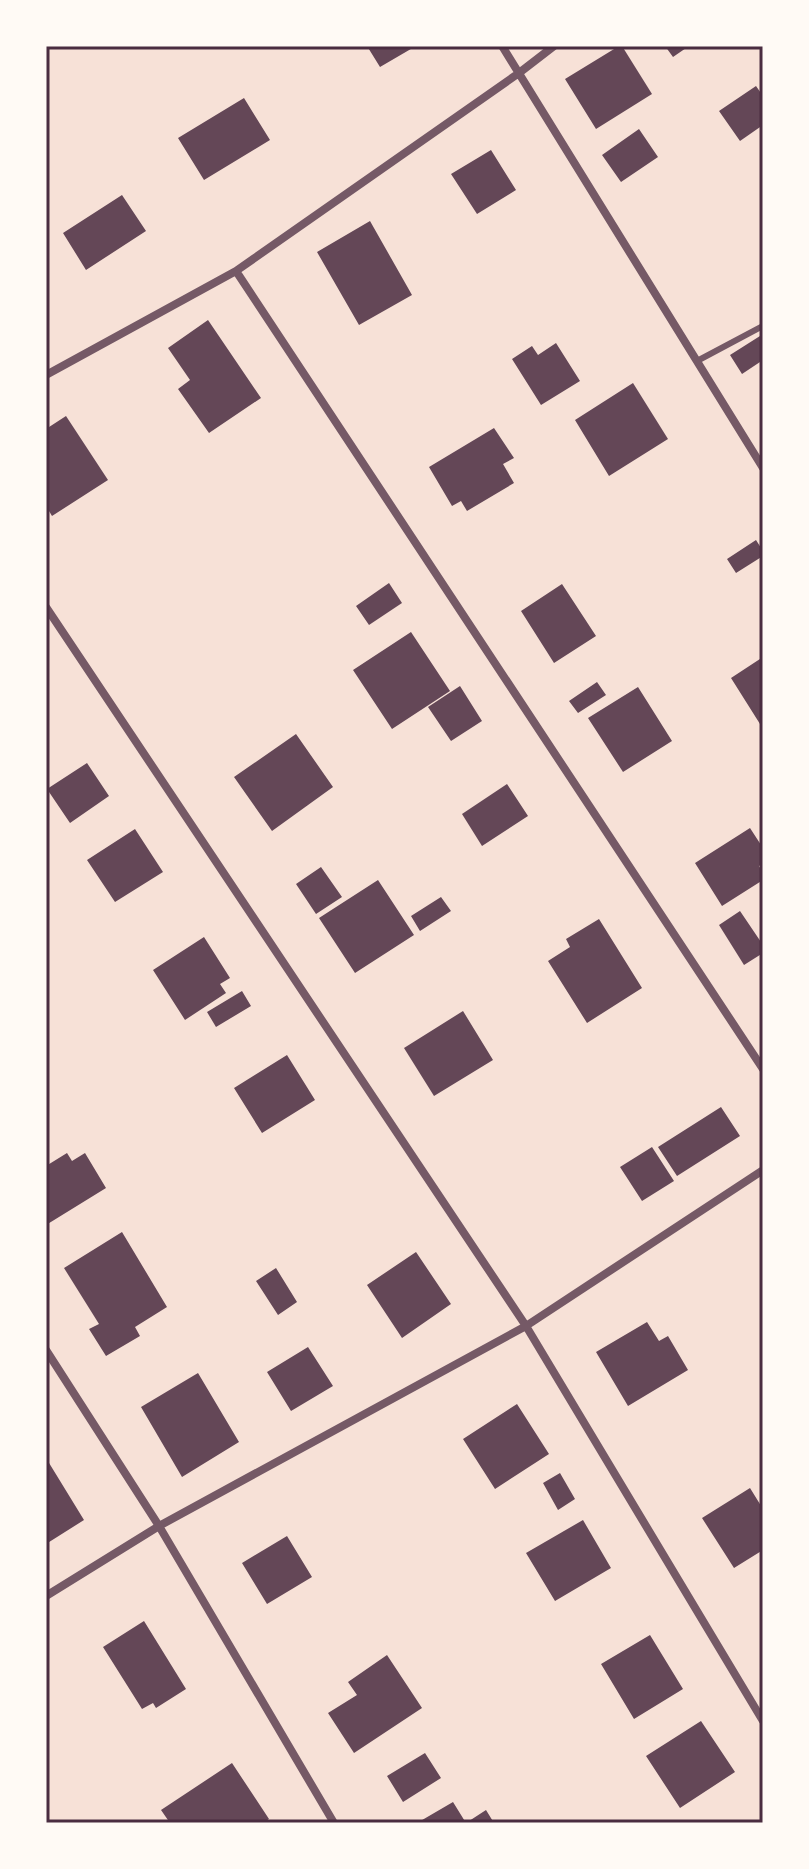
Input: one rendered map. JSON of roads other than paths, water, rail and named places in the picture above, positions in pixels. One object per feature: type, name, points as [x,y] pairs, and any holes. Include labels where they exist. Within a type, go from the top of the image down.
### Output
[{"type":"street","points":[[502,46],[763,468]]},
{"type":"street","points":[[46,375],[236,271],[554,46]]},
{"type":"street","points":[[236,271],[763,1069]]},
{"type":"street","points":[[46,607],[526,1326],[763,1721]]},
{"type":"street","points":[[46,1596],[159,1526],[526,1326],[763,1170]]},
{"type":"street","points":[[46,1350],[159,1526],[334,1823]]},
{"type":"lane","points":[[697,361],[763,326]]}]
